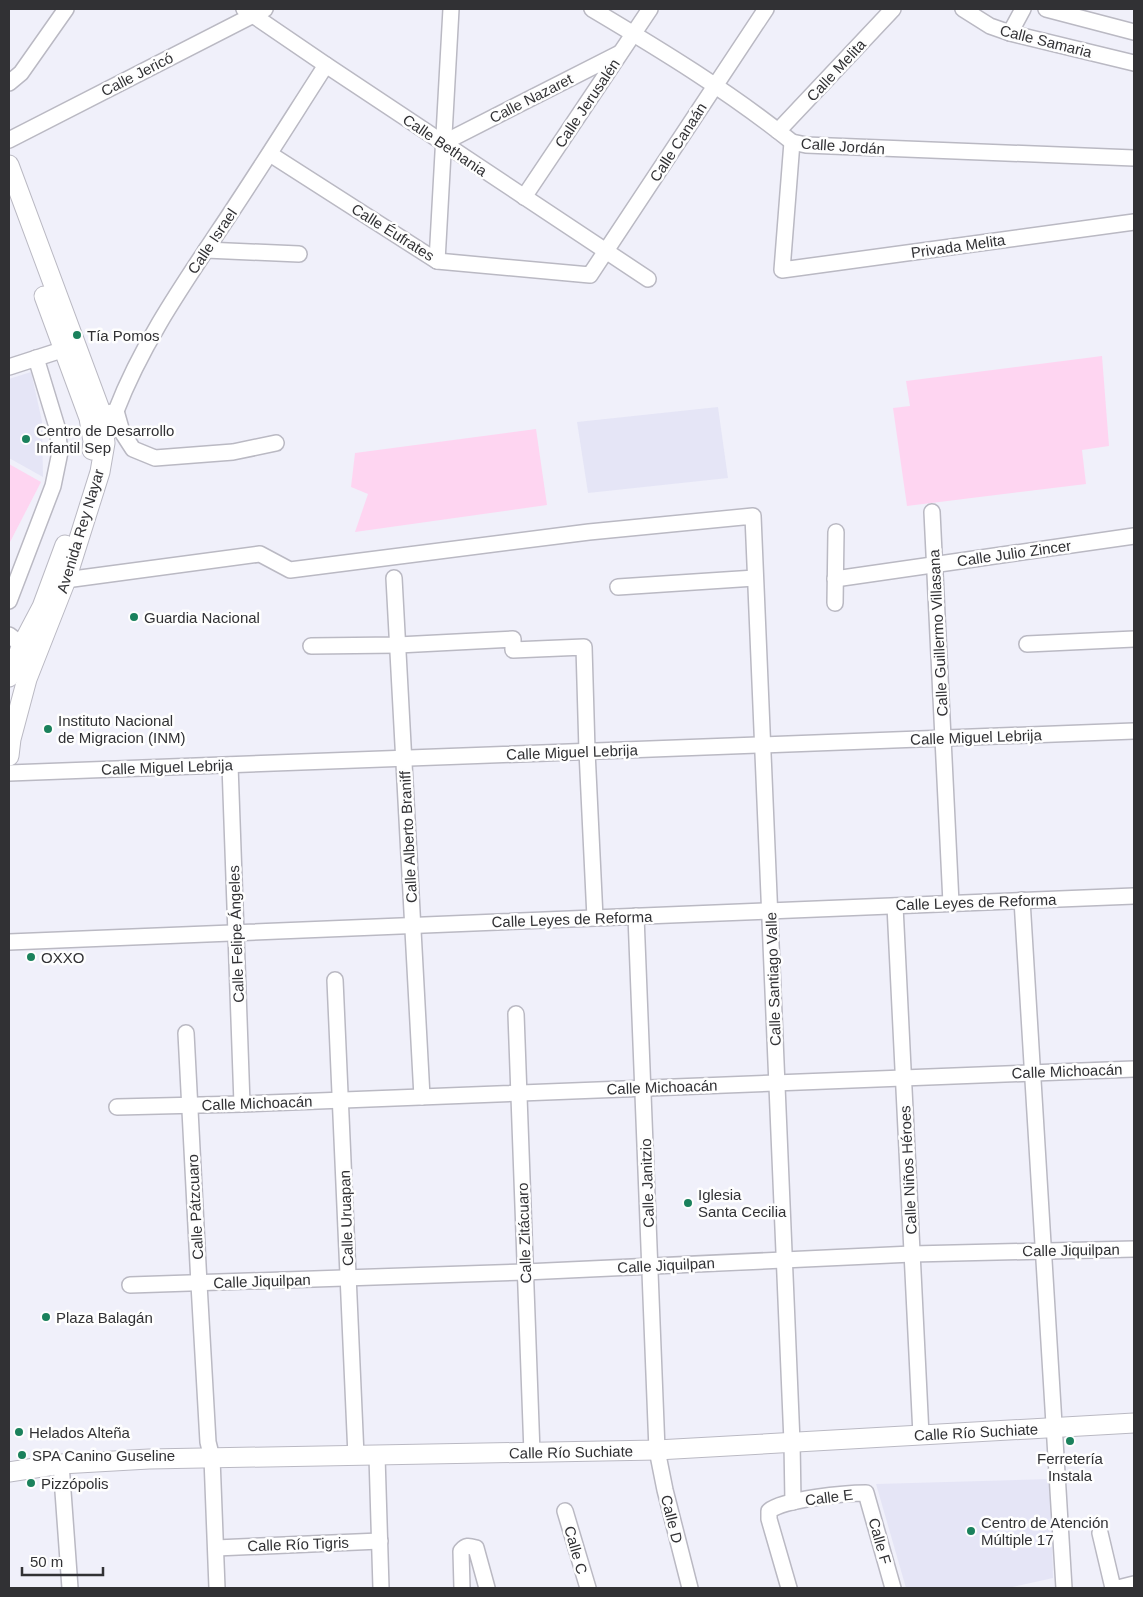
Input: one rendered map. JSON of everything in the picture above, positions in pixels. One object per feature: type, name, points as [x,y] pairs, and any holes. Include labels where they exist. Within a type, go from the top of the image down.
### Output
[{"type":"main road","name":"Avenida Rey Nayar","points":[[9,165],[70,348]]},
{"type":"main road","name":"Avenida Rey Nayar","points":[[9,201],[70,348],[102,415],[104,443],[100,472],[59,581],[41,647],[27,680],[11,739],[9,756]]},
{"type":"main road","name":"Avenida Rey Nayar","points":[[9,677],[15,640],[42,607],[59,581]]},
{"type":"main road","name":"Calle Río Suchiate","points":[[9,1472],[62,1464],[149,1459],[658,1450],[1134,1423]]},
{"type":"street","points":[[9,83],[21,73],[66,9]]},
{"type":"street","points":[[437,261],[451,9]]},
{"type":"street","name":"Calle Jordán","points":[[592,9],[715,86],[792,142],[806,145],[1134,158]]},
{"type":"street","name":"Calle Jerusalén","points":[[524,197],[650,9]]},
{"type":"street","name":"Calle Canaán","points":[[590,275],[766,9]]},
{"type":"street","name":"Calle Melita","points":[[778,131],[893,9]]},
{"type":"street","name":"Calle Samaria","points":[[963,9],[990,26],[1010,33],[1134,63]]},
{"type":"street","points":[[1010,33],[1023,9]]},
{"type":"street","points":[[1046,9],[1134,32]]},
{"type":"street","name":"Calle Bethania","points":[[254,11],[326,65],[648,280]]},
{"type":"street","name":"Calle Jericó","points":[[9,140],[254,11]]},
{"type":"street","name":"Calle Nazaret","points":[[443,143],[620,53]]},
{"type":"street","name":"Calle Israel","points":[[102,415],[127,382],[166,311],[270,154],[326,65]]},
{"type":"street","name":"Privada Melita","points":[[792,142],[782,270],[1134,222]]},
{"type":"street","name":"Calle Éufrates","points":[[270,154],[437,261],[590,275]]},
{"type":"street","points":[[206,250],[299,254]]},
{"type":"street","points":[[9,367],[70,348]]},
{"type":"street","points":[[9,601],[53,486],[60,452],[57,427],[36,358]]},
{"type":"street","points":[[102,415],[122,432],[133,448],[155,458],[232,452],[276,443]]},
{"type":"street","name":"Calle Guillermo Villasana","points":[[932,512],[950,903]]},
{"type":"street","name":"Calle Santiago Valle","points":[[59,581],[260,554],[290,570],[589,532],[753,516],[792,1442]]},
{"type":"street","points":[[835,603],[836,532]]},
{"type":"street","name":"Calle Julio Zincer","points":[[835,579],[1134,536]]},
{"type":"street","name":"Calle Alberto Braniff","points":[[394,578],[422,1097]]},
{"type":"street","points":[[618,587],[756,578]]},
{"type":"street","points":[[311,646],[513,639],[513,650],[584,648],[595,918]]},
{"type":"street","points":[[1027,644],[1134,639]]},
{"type":"street","points":[[15,640],[41,647]]},
{"type":"street","name":"Calle Miguel Lebrija","points":[[9,773],[1134,731]]},
{"type":"street","name":"Calle Felipe Ángeles","points":[[230,765],[242,1104]]},
{"type":"street","name":"Calle Leyes de Reforma","points":[[9,942],[1134,896]]},
{"type":"street","points":[[1022,900],[1064,1588]]},
{"type":"street","name":"Calle Niños Héroes","points":[[894,906],[921,1435]]},
{"type":"street","name":"Calle Janitzio","points":[[636,916],[658,1450]]},
{"type":"street","name":"Calle Uruapan","points":[[335,980],[356,1456]]},
{"type":"street","name":"Calle Zitácuaro","points":[[516,1014],[532,1453]]},
{"type":"street","name":"Calle Pátzcuaro","points":[[186,1033],[198,1284],[208,1442],[212,1458],[217,1588]]},
{"type":"street","name":"Calle Michoacán","points":[[117,1107],[190,1106],[1134,1069]]},
{"type":"street","name":"Calle Jiquilpan","points":[[130,1285],[525,1272],[912,1254],[1134,1248]]},
{"type":"street","name":"Calle E","points":[[792,1442],[793,1502]]},
{"type":"street","name":"Calle D","points":[[658,1450],[665,1490],[690,1588]]},
{"type":"street","points":[[377,1456],[381,1588]]},
{"type":"street","points":[[62,1464],[70,1588]]},
{"type":"street","name":"Calle E","points":[[789,1588],[769,1519],[769,1511],[774,1507],[793,1502],[846,1493],[866,1493]]},
{"type":"street","name":"Calle F","points":[[866,1493],[893,1588]]},
{"type":"street","name":"Calle C","points":[[565,1512],[588,1588]]},
{"type":"street","points":[[1100,1533],[1112,1588]]},
{"type":"street","name":"Calle Río Tigris","points":[[216,1548],[380,1541]]},
{"type":"street","points":[[462,1588],[461,1551],[464,1547],[468,1546],[476,1548],[487,1588]]},
{"type":"street","points":[[1118,1588],[1134,1584]]},
{"type":"shaded area","points":[[1102,356],[1109,446],[1082,450],[1086,484],[907,506],[893,408],[910,406],[906,381]]},
{"type":"shaded area","name":"Centro de Desarrollo Infantil Sep","points":[[31,372],[42,421],[43,477],[9,458],[9,379]]},
{"type":"shaded area","points":[[718,407],[728,478],[588,493],[577,422]]},
{"type":"shaded area","points":[[536,429],[547,505],[355,532],[368,494],[351,487],[355,453]]},
{"type":"shaded area","points":[[9,464],[41,482],[9,544]]},
{"type":"shaded area","name":"Centro de Atención Múltiple 17","points":[[1051,1479],[1053,1578],[1008,1588],[906,1588],[876,1484]]},
{"type":"place","name":"Tía Pomos","points":[[77,335]]},
{"type":"place","name":"Centro de Desarrollo Infantil Sep","points":[[26,439]]},
{"type":"place","name":"Guardia Nacional","points":[[134,617]]},
{"type":"place","name":"Instituto Nacional de Migracion (INM)","points":[[48,729]]},
{"type":"place","name":"OXXO","points":[[31,957]]},
{"type":"place","name":"Iglesia Santa Cecilia","points":[[688,1203]]},
{"type":"place","name":"Plaza Balagán","points":[[46,1317]]},
{"type":"place","name":"Helados Alteña","points":[[19,1432]]},
{"type":"place","name":"Ferretería Instala","points":[[1070,1441]]},
{"type":"place","name":"SPA Canino Guseline","points":[[22,1455]]},
{"type":"place","name":"Pizzópolis","points":[[31,1483]]},
{"type":"place","name":"Centro de Atención Múltiple 17","points":[[971,1531]]}]
